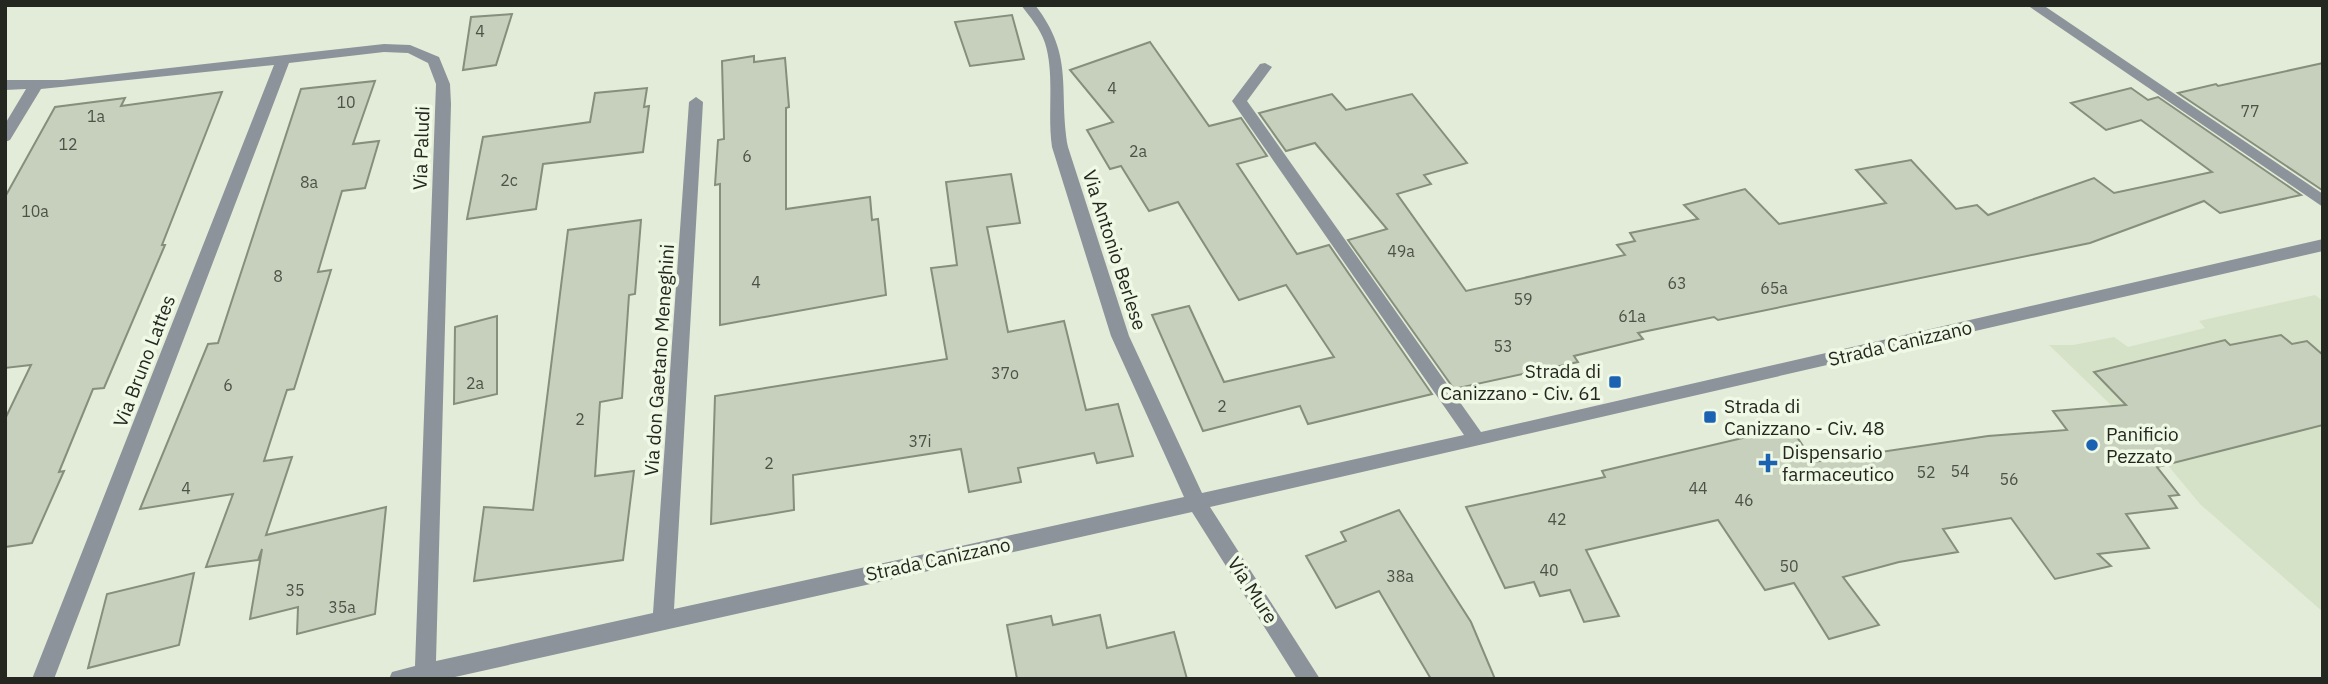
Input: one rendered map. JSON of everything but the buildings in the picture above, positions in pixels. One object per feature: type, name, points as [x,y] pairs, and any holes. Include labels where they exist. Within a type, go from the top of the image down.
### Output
[{"type":"street","name":"Via Antonio Berlese","points":[[1028,5],[1055,44],[1056,131],[1109,304],[1120,336],[1196,502]]},
{"type":"street","points":[[2034,5],[2323,201]]},
{"type":"street","name":"Via Paludi","points":[[5,85],[36,85],[352,50],[410,49],[434,60],[443,84],[425,673]]},
{"type":"street","name":"Via Bruno Lattes","points":[[43,679],[284,58]]},
{"type":"street","points":[[1265,68],[1239,101],[1477,440]]},
{"type":"street","points":[[5,138],[36,85]]},
{"type":"street","name":"Via don Gaetano Meneghini","points":[[663,620],[696,102]]},
{"type":"street","name":"Strada Canizzano","points":[[400,679],[1477,440],[2323,245]]},
{"type":"street","name":"Via Mure","points":[[1196,502],[1309,679]]},
{"type":"shaded area","points":[[2315,295],[2323,301],[2323,612],[2200,504],[2146,439],[2049,345],[2073,345],[2114,337],[2128,347],[2205,328],[2199,321]]},
{"type":"place","name":"Strada di Canizzano - Civ. 61","points":[[1615,382]]},
{"type":"place","name":"Strada di Canizzano - Civ. 48","points":[[1710,417]]},
{"type":"place","name":"Panificio Pezzato","points":[[2092,445]]},
{"type":"place","name":"Dispensario farmaceutico","points":[[1768,463]]}]
